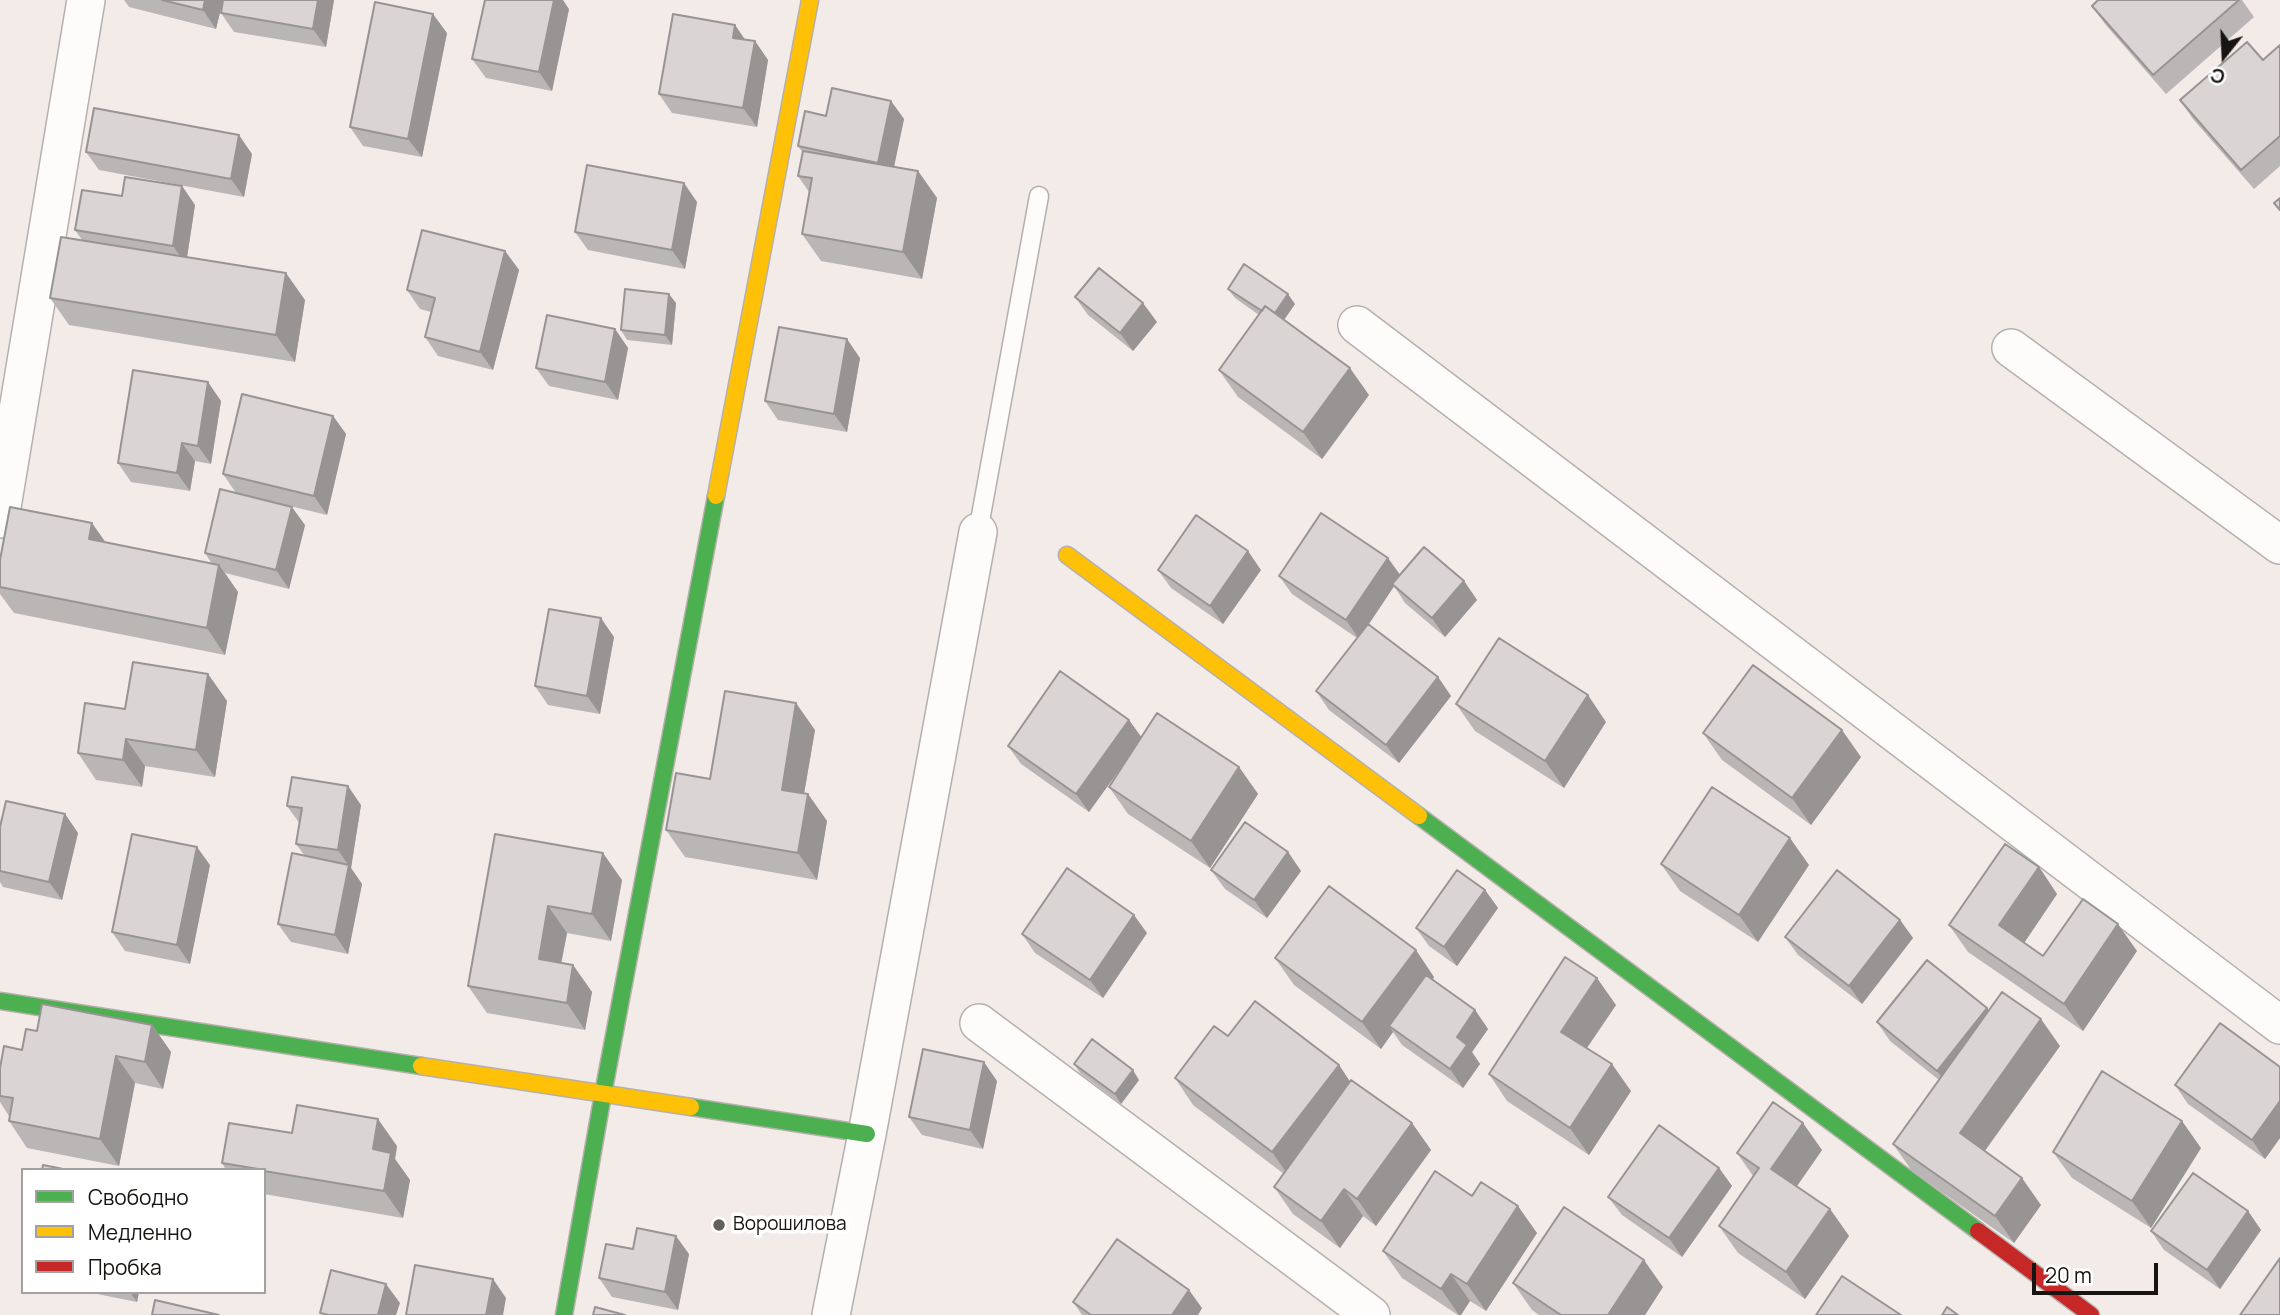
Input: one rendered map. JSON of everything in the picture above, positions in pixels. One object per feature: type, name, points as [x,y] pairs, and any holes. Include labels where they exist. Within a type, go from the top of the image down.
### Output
[{"type":"street","points":[[0,519],[86,0]]},
{"type":"street","points":[[564,1315],[603,1094],[810,0]]},
{"type":"street","points":[[1357,325],[2280,1025]]},
{"type":"street","points":[[2011,348],[2280,545]]},
{"type":"street","points":[[831,1315],[978,532]]},
{"type":"street","points":[[1067,555],[2091,1315]]},
{"type":"street","points":[[0,1001],[867,1134]]},
{"type":"street","points":[[979,1023],[1371,1315]]},
{"type":"lane","points":[[978,532],[1039,196]]},
{"type":"building","points":[[162,0],[205,0],[203,10]]},
{"type":"building","points":[[223,0],[318,0],[313,29],[221,13]]},
{"type":"building","points":[[485,0],[554,0],[539,72],[472,59]]},
{"type":"building","points":[[2098,0],[2239,0],[2153,75],[2092,6]]},
{"type":"building","points":[[375,2],[433,14],[408,139],[350,127]]},
{"type":"building","points":[[673,14],[735,25],[733,38],[755,41],[743,108],[659,94]]},
{"type":"building","points":[[2247,42],[2263,60],[2280,45],[2280,136],[2241,170],[2180,100]]},
{"type":"building","points":[[832,88],[891,101],[878,163],[798,146],[805,111],[826,116]]},
{"type":"building","points":[[94,108],[239,135],[231,179],[86,152]]},
{"type":"building","points":[[803,151],[918,171],[903,252],[802,234],[812,178],[798,176]]},
{"type":"building","points":[[587,165],[684,183],[672,250],[575,232]]},
{"type":"building","points":[[125,177],[182,186],[173,246],[75,230],[82,190],[122,196]]},
{"type":"building","points":[[2280,198],[2280,210],[2274,203]]},
{"type":"building","points":[[422,230],[505,251],[480,352],[425,337],[435,298],[407,290]]},
{"type":"building","points":[[61,237],[286,273],[276,335],[50,298]]},
{"type":"building","points":[[1244,264],[1288,294],[1275,313],[1265,306],[1262,311],[1228,289]]},
{"type":"building","points":[[1099,268],[1143,303],[1120,333],[1075,297]]},
{"type":"building","points":[[625,289],[669,294],[665,335],[621,330]]},
{"type":"building","points":[[1265,306],[1350,368],[1303,432],[1219,370]]},
{"type":"building","points":[[547,315],[615,329],[605,382],[536,368]]},
{"type":"building","points":[[779,327],[847,339],[834,414],[765,401]]},
{"type":"building","points":[[133,370],[208,382],[198,446],[182,443],[177,473],[118,463]]},
{"type":"building","points":[[242,394],[333,416],[314,496],[223,474]]},
{"type":"building","points":[[220,489],[292,507],[276,570],[205,553]]},
{"type":"building","points":[[10,507],[92,523],[89,539],[219,565],[207,628],[0,587],[0,560]]},
{"type":"building","points":[[1321,513],[1388,558],[1346,620],[1279,576]]},
{"type":"building","points":[[1196,515],[1248,551],[1210,606],[1158,570]]},
{"type":"building","points":[[1424,547],[1464,581],[1432,618],[1392,584]]},
{"type":"building","points":[[549,609],[601,618],[587,696],[535,686]]},
{"type":"building","points":[[1368,624],[1438,677],[1386,745],[1316,691]]},
{"type":"building","points":[[1499,638],[1588,695],[1545,761],[1456,704]]},
{"type":"building","points":[[133,662],[208,674],[196,750],[126,739],[123,760],[78,753],[85,703],[125,709]]},
{"type":"building","points":[[1753,665],[1842,730],[1792,798],[1703,733]]},
{"type":"building","points":[[1060,671],[1129,720],[1076,794],[1008,746]]},
{"type":"building","points":[[725,691],[796,703],[782,790],[808,794],[798,853],[666,830],[676,773],[710,779]]},
{"type":"building","points":[[1157,713],[1239,767],[1191,841],[1109,787]]},
{"type":"building","points":[[292,777],[348,786],[338,850],[296,844],[302,808],[287,806]]},
{"type":"building","points":[[1712,787],[1790,838],[1739,915],[1661,864]]},
{"type":"building","points":[[6,801],[65,814],[49,882],[0,871],[0,827]]},
{"type":"building","points":[[1245,822],[1288,852],[1254,900],[1211,870]]},
{"type":"building","points":[[132,834],[197,847],[177,945],[112,932]]},
{"type":"building","points":[[495,834],[603,853],[592,914],[548,906],[539,959],[573,965],[567,1003],[468,986]]},
{"type":"building","points":[[2005,844],[2039,867],[1999,925],[2043,956],[2083,899],[2118,924],[2064,1004],[1949,925]]},
{"type":"building","points":[[292,853],[349,865],[335,935],[278,924]]},
{"type":"building","points":[[1067,868],[1134,915],[1090,980],[1022,934]]},
{"type":"building","points":[[1457,870],[1485,890],[1444,947],[1416,928]]},
{"type":"building","points":[[1837,870],[1900,920],[1849,986],[1785,937]]},
{"type":"building","points":[[1329,886],[1416,950],[1362,1022],[1275,958]]},
{"type":"building","points":[[1565,957],[1597,978],[1561,1032],[1612,1064],[1570,1128],[1489,1074]]},
{"type":"building","points":[[1927,960],[1987,1008],[1937,1071],[1877,1022]]},
{"type":"building","points":[[1426,975],[1475,1010],[1457,1037],[1467,1045],[1450,1069],[1389,1026]]},
{"type":"building","points":[[2002,992],[2041,1019],[1960,1133],[2022,1178],[1995,1216],[1893,1144]]},
{"type":"building","points":[[1255,1001],[1339,1065],[1272,1152],[1175,1078],[1214,1026],[1228,1036]]},
{"type":"building","points":[[42,1004],[152,1025],[145,1062],[116,1056],[100,1139],[9,1121],[13,1098],[0,1096],[0,1068],[4,1046],[22,1050],[26,1029],[37,1031]]},
{"type":"building","points":[[2220,1023],[2280,1067],[2280,1101],[2252,1140],[2175,1085]]},
{"type":"building","points":[[1092,1039],[1133,1070],[1115,1094],[1074,1064]]},
{"type":"building","points":[[923,1049],[984,1062],[970,1130],[909,1117]]},
{"type":"building","points":[[2102,1071],[2182,1121],[2132,1201],[2053,1152]]},
{"type":"building","points":[[1351,1080],[1412,1123],[1357,1199],[1344,1189],[1321,1221],[1274,1187]]},
{"type":"building","points":[[1773,1102],[1803,1123],[1771,1169],[1830,1209],[1786,1272],[1719,1226],[1759,1168],[1737,1153]]},
{"type":"building","points":[[297,1105],[378,1119],[373,1149],[391,1153],[384,1191],[266,1171],[266,1168],[222,1163],[229,1123],[292,1133]]},
{"type":"building","points":[[1659,1125],[1719,1168],[1669,1238],[1608,1197]]},
{"type":"building","points":[[1435,1171],[1472,1196],[1481,1182],[1518,1206],[1467,1284],[1451,1274],[1441,1289],[1383,1251]]},
{"type":"building","points":[[2193,1173],[2248,1211],[2207,1270],[2151,1231]]},
{"type":"building","points":[[1564,1207],[1644,1260],[1608,1315],[1561,1315],[1513,1283]]},
{"type":"building","points":[[637,1228],[676,1236],[665,1292],[599,1278],[606,1244],[633,1249]]},
{"type":"building","points":[[1117,1239],[1189,1290],[1172,1315],[1091,1315],[1073,1302]]},
{"type":"building","points":[[2280,1258],[2280,1315],[2240,1315]]},
{"type":"building","points":[[415,1265],[493,1279],[486,1315],[406,1315]]},
{"type":"building","points":[[331,1270],[386,1284],[378,1315],[320,1313]]},
{"type":"building","points":[[1842,1276],[1901,1315],[1816,1315]]},
{"type":"building","points":[[155,1300],[219,1315],[152,1315]]},
{"type":"building","points":[[595,1307],[625,1315],[593,1315]]},
{"type":"building","points":[[1947,1307],[1958,1315],[1942,1315]]},
{"type":"traffic: fast","points":[[564,1315],[716,496]]},
{"type":"traffic: fast","points":[[1419,816],[1978,1231]]},
{"type":"traffic: fast","points":[[0,1001],[421,1066]]},
{"type":"traffic: fast","points":[[691,1107],[867,1134]]},
{"type":"traffic: slow","points":[[716,496],[810,0]]},
{"type":"traffic: slow","points":[[1067,555],[1419,816]]},
{"type":"traffic: slow","points":[[421,1066],[691,1107]]},
{"type":"traffic: jam","points":[[1978,1231],[2091,1315]]},
{"type":"place","name":"Ворошилова","points":[[719,1225]]}]
